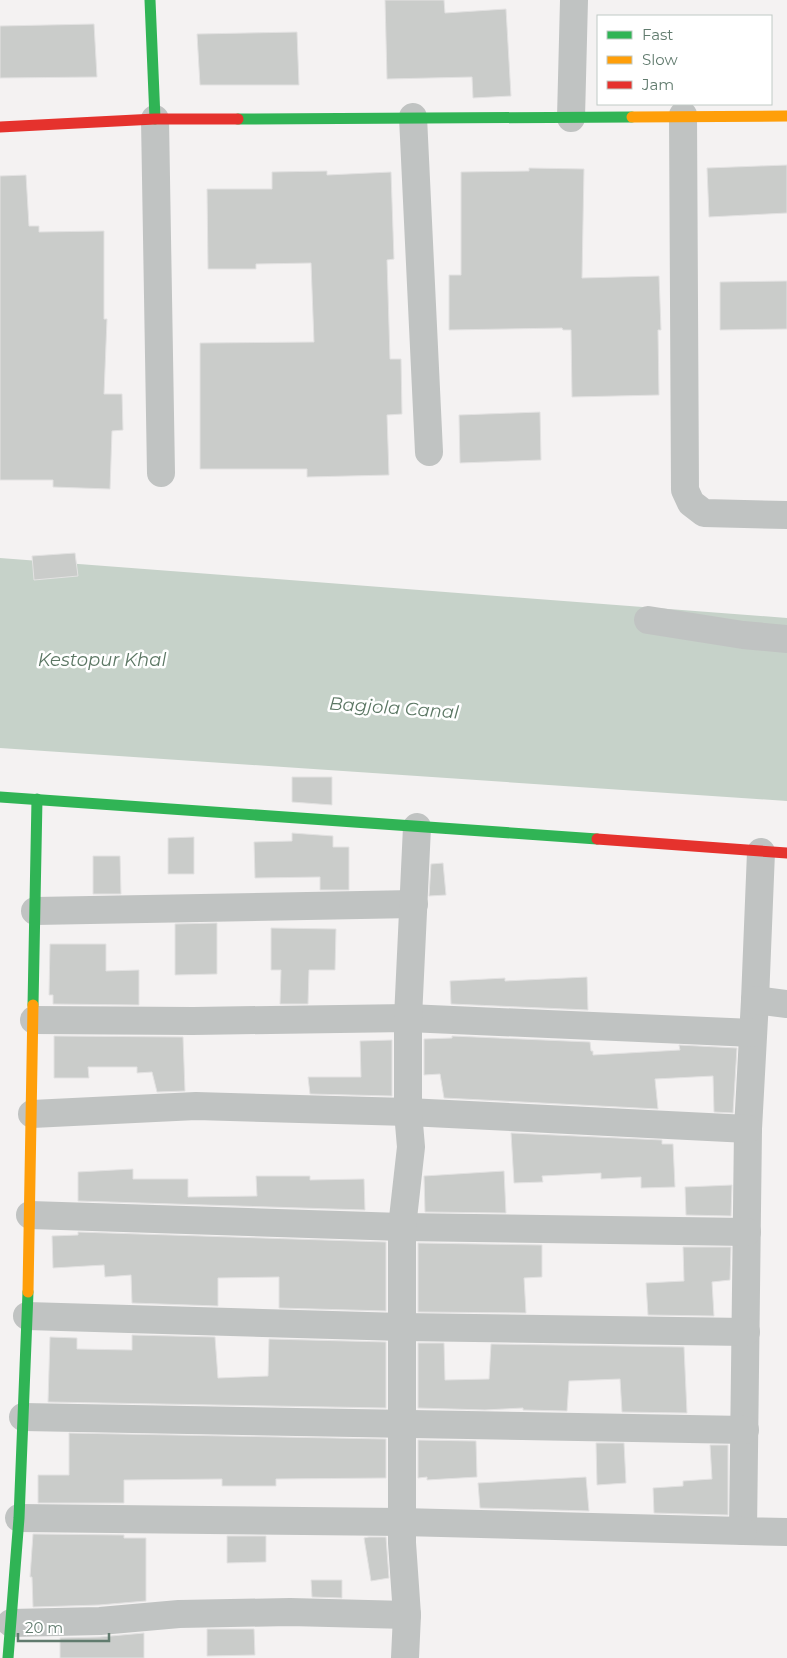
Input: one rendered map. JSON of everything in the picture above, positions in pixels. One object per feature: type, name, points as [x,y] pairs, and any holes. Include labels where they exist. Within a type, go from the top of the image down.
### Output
[{"type":"street","points":[[150,0],[155,119],[161,473]]},
{"type":"street","points":[[570,118],[574,0]]},
{"type":"street","points":[[683,115],[685,490],[691,503],[704,513],[787,516]]},
{"type":"street","points":[[0,127],[155,119],[787,116]]},
{"type":"street","points":[[413,117],[430,452]]},
{"type":"street","points":[[648,620],[743,635],[787,639]]},
{"type":"street","points":[[0,797],[774,852],[756,1000],[748,1130],[744,1531]]},
{"type":"street","points":[[8,1658],[19,1518],[27,1316],[37,799]]},
{"type":"street","points":[[404,1658],[406,1615],[402,1522],[402,1227],[411,1147],[408,1112],[408,1018],[417,827]]},
{"type":"street","points":[[35,911],[414,904]]},
{"type":"street","points":[[756,1000],[787,1004]]},
{"type":"street","points":[[34,1020],[193,1021],[408,1018],[753,1033]]},
{"type":"street","points":[[32,1114],[196,1106],[408,1112],[748,1130]]},
{"type":"street","points":[[30,1215],[402,1227],[747,1232]]},
{"type":"street","points":[[27,1316],[402,1327],[746,1332]]},
{"type":"street","points":[[23,1418],[745,1430]]},
{"type":"street","points":[[19,1518],[402,1522],[787,1532]]},
{"type":"street","points":[[11,1622],[100,1621],[179,1614],[290,1612],[406,1615]]},
{"type":"water","name":"Kestopur Khal","points":[[0,558],[787,618],[787,801],[0,748]]},
{"type":"building","points":[[385,0],[444,0],[445,13],[506,9],[511,96],[473,98],[472,77],[387,79]]},
{"type":"building","points":[[94,24],[97,77],[0,78],[0,26]]},
{"type":"building","points":[[297,32],[299,85],[200,85],[197,34]]},
{"type":"building","points":[[787,165],[787,213],[709,217],[707,168]]},
{"type":"building","points":[[529,168],[584,169],[582,278],[659,276],[661,330],[658,330],[659,395],[572,397],[571,330],[563,330],[562,328],[449,330],[449,275],[461,275],[461,172],[529,171]]},
{"type":"building","points":[[327,171],[327,175],[391,172],[394,259],[387,260],[390,359],[401,359],[402,414],[387,415],[389,475],[307,477],[307,469],[200,469],[200,343],[314,342],[311,263],[256,264],[256,269],[208,269],[207,189],[272,189],[272,172]]},
{"type":"building","points":[[26,175],[29,226],[39,226],[39,232],[104,231],[104,319],[107,319],[104,394],[122,394],[123,430],[112,431],[110,489],[53,487],[53,480],[0,480],[0,176]]},
{"type":"building","points":[[787,281],[787,329],[720,330],[720,282]]},
{"type":"building","points":[[540,412],[541,460],[460,463],[459,415]]},
{"type":"building","points":[[75,553],[78,576],[34,580],[32,556]]},
{"type":"building","points":[[292,777],[332,777],[332,805],[292,802]]},
{"type":"building","points":[[292,833],[333,836],[333,847],[349,847],[349,890],[320,890],[320,877],[255,878],[254,842],[292,841]]},
{"type":"building","points":[[194,837],[194,874],[168,874],[168,838]]},
{"type":"building","points":[[93,856],[120,856],[121,894],[93,894]]},
{"type":"building","points":[[443,863],[446,895],[429,896],[431,864]]},
{"type":"building","points":[[217,923],[217,974],[175,975],[175,924]]},
{"type":"building","points":[[271,928],[336,929],[335,970],[309,970],[308,1004],[280,1004],[281,970],[271,970]]},
{"type":"building","points":[[50,944],[106,944],[106,971],[139,970],[139,1005],[53,1004],[53,995],[49,995]]},
{"type":"building","points":[[587,977],[588,1010],[451,1004],[450,981],[505,978],[505,981]]},
{"type":"building","points":[[54,1036],[183,1037],[185,1091],[157,1092],[152,1072],[137,1073],[137,1067],[88,1067],[89,1078],[54,1078]]},
{"type":"building","points":[[452,1036],[590,1042],[593,1055],[680,1050],[679,1045],[737,1048],[733,1113],[714,1112],[713,1076],[655,1079],[658,1109],[444,1098],[440,1074],[424,1075],[424,1039],[452,1038]]},
{"type":"building","points":[[392,1040],[392,1096],[310,1094],[308,1077],[361,1077],[360,1041]]},
{"type":"building","points":[[511,1133],[662,1140],[662,1144],[673,1144],[675,1187],[641,1188],[641,1177],[601,1179],[601,1173],[542,1176],[543,1182],[514,1183]]},
{"type":"building","points":[[133,1169],[133,1179],[188,1179],[188,1197],[257,1196],[256,1176],[310,1176],[310,1180],[364,1179],[365,1210],[78,1201],[78,1172]]},
{"type":"building","points":[[504,1171],[506,1213],[425,1212],[424,1176]]},
{"type":"building","points":[[732,1185],[731,1216],[686,1215],[685,1187]]},
{"type":"building","points":[[78,1232],[386,1242],[386,1311],[279,1308],[279,1277],[218,1278],[218,1306],[132,1303],[131,1275],[105,1277],[104,1265],[53,1268],[52,1236],[78,1235]]},
{"type":"building","points":[[418,1243],[542,1245],[542,1277],[524,1278],[526,1313],[418,1312]]},
{"type":"building","points":[[683,1247],[731,1247],[730,1280],[712,1282],[714,1316],[648,1315],[646,1283],[684,1281]]},
{"type":"building","points":[[132,1335],[215,1337],[218,1378],[268,1376],[269,1339],[386,1342],[386,1408],[48,1402],[50,1337],[77,1338],[77,1349],[132,1350]]},
{"type":"building","points":[[418,1343],[444,1343],[445,1380],[489,1379],[491,1344],[684,1347],[687,1413],[622,1412],[620,1379],[569,1381],[567,1411],[523,1410],[523,1408],[485,1410],[418,1408]]},
{"type":"building","points":[[69,1433],[386,1439],[386,1478],[276,1479],[276,1486],[222,1486],[222,1479],[124,1480],[124,1503],[38,1503],[38,1475],[69,1475]]},
{"type":"building","points":[[418,1440],[476,1441],[477,1477],[427,1480],[427,1477],[418,1478]]},
{"type":"building","points":[[596,1443],[624,1443],[626,1483],[597,1485]]},
{"type":"building","points":[[710,1445],[728,1445],[728,1515],[654,1513],[653,1488],[683,1486],[683,1481],[712,1479]]},
{"type":"building","points":[[586,1477],[589,1511],[480,1508],[478,1483]]},
{"type":"building","points":[[33,1534],[124,1535],[124,1538],[146,1538],[146,1601],[99,1605],[33,1607],[32,1577],[30,1577]]},
{"type":"building","points":[[227,1536],[266,1536],[266,1562],[227,1563]]},
{"type":"building","points":[[386,1537],[389,1578],[371,1581],[364,1538]]},
{"type":"building","points":[[311,1580],[342,1580],[342,1598],[312,1597]]},
{"type":"building","points":[[207,1629],[254,1629],[255,1655],[207,1656]]},
{"type":"building","points":[[144,1633],[144,1658],[60,1658],[60,1638]]},
{"type":"traffic: fast","points":[[150,0],[155,119]]},
{"type":"traffic: fast","points":[[238,119],[632,117]]},
{"type":"traffic: fast","points":[[0,797],[597,839]]},
{"type":"traffic: fast","points":[[33,1005],[37,799]]},
{"type":"traffic: fast","points":[[8,1658],[19,1518],[28,1292]]},
{"type":"traffic: slow","points":[[632,117],[787,116]]},
{"type":"traffic: slow","points":[[28,1292],[33,1005]]},
{"type":"traffic: jam","points":[[0,127],[155,119],[238,119]]},
{"type":"traffic: jam","points":[[597,839],[787,853]]},
{"type":"water label","name":"Bagjola Canal","points":[[394,708]]}]
